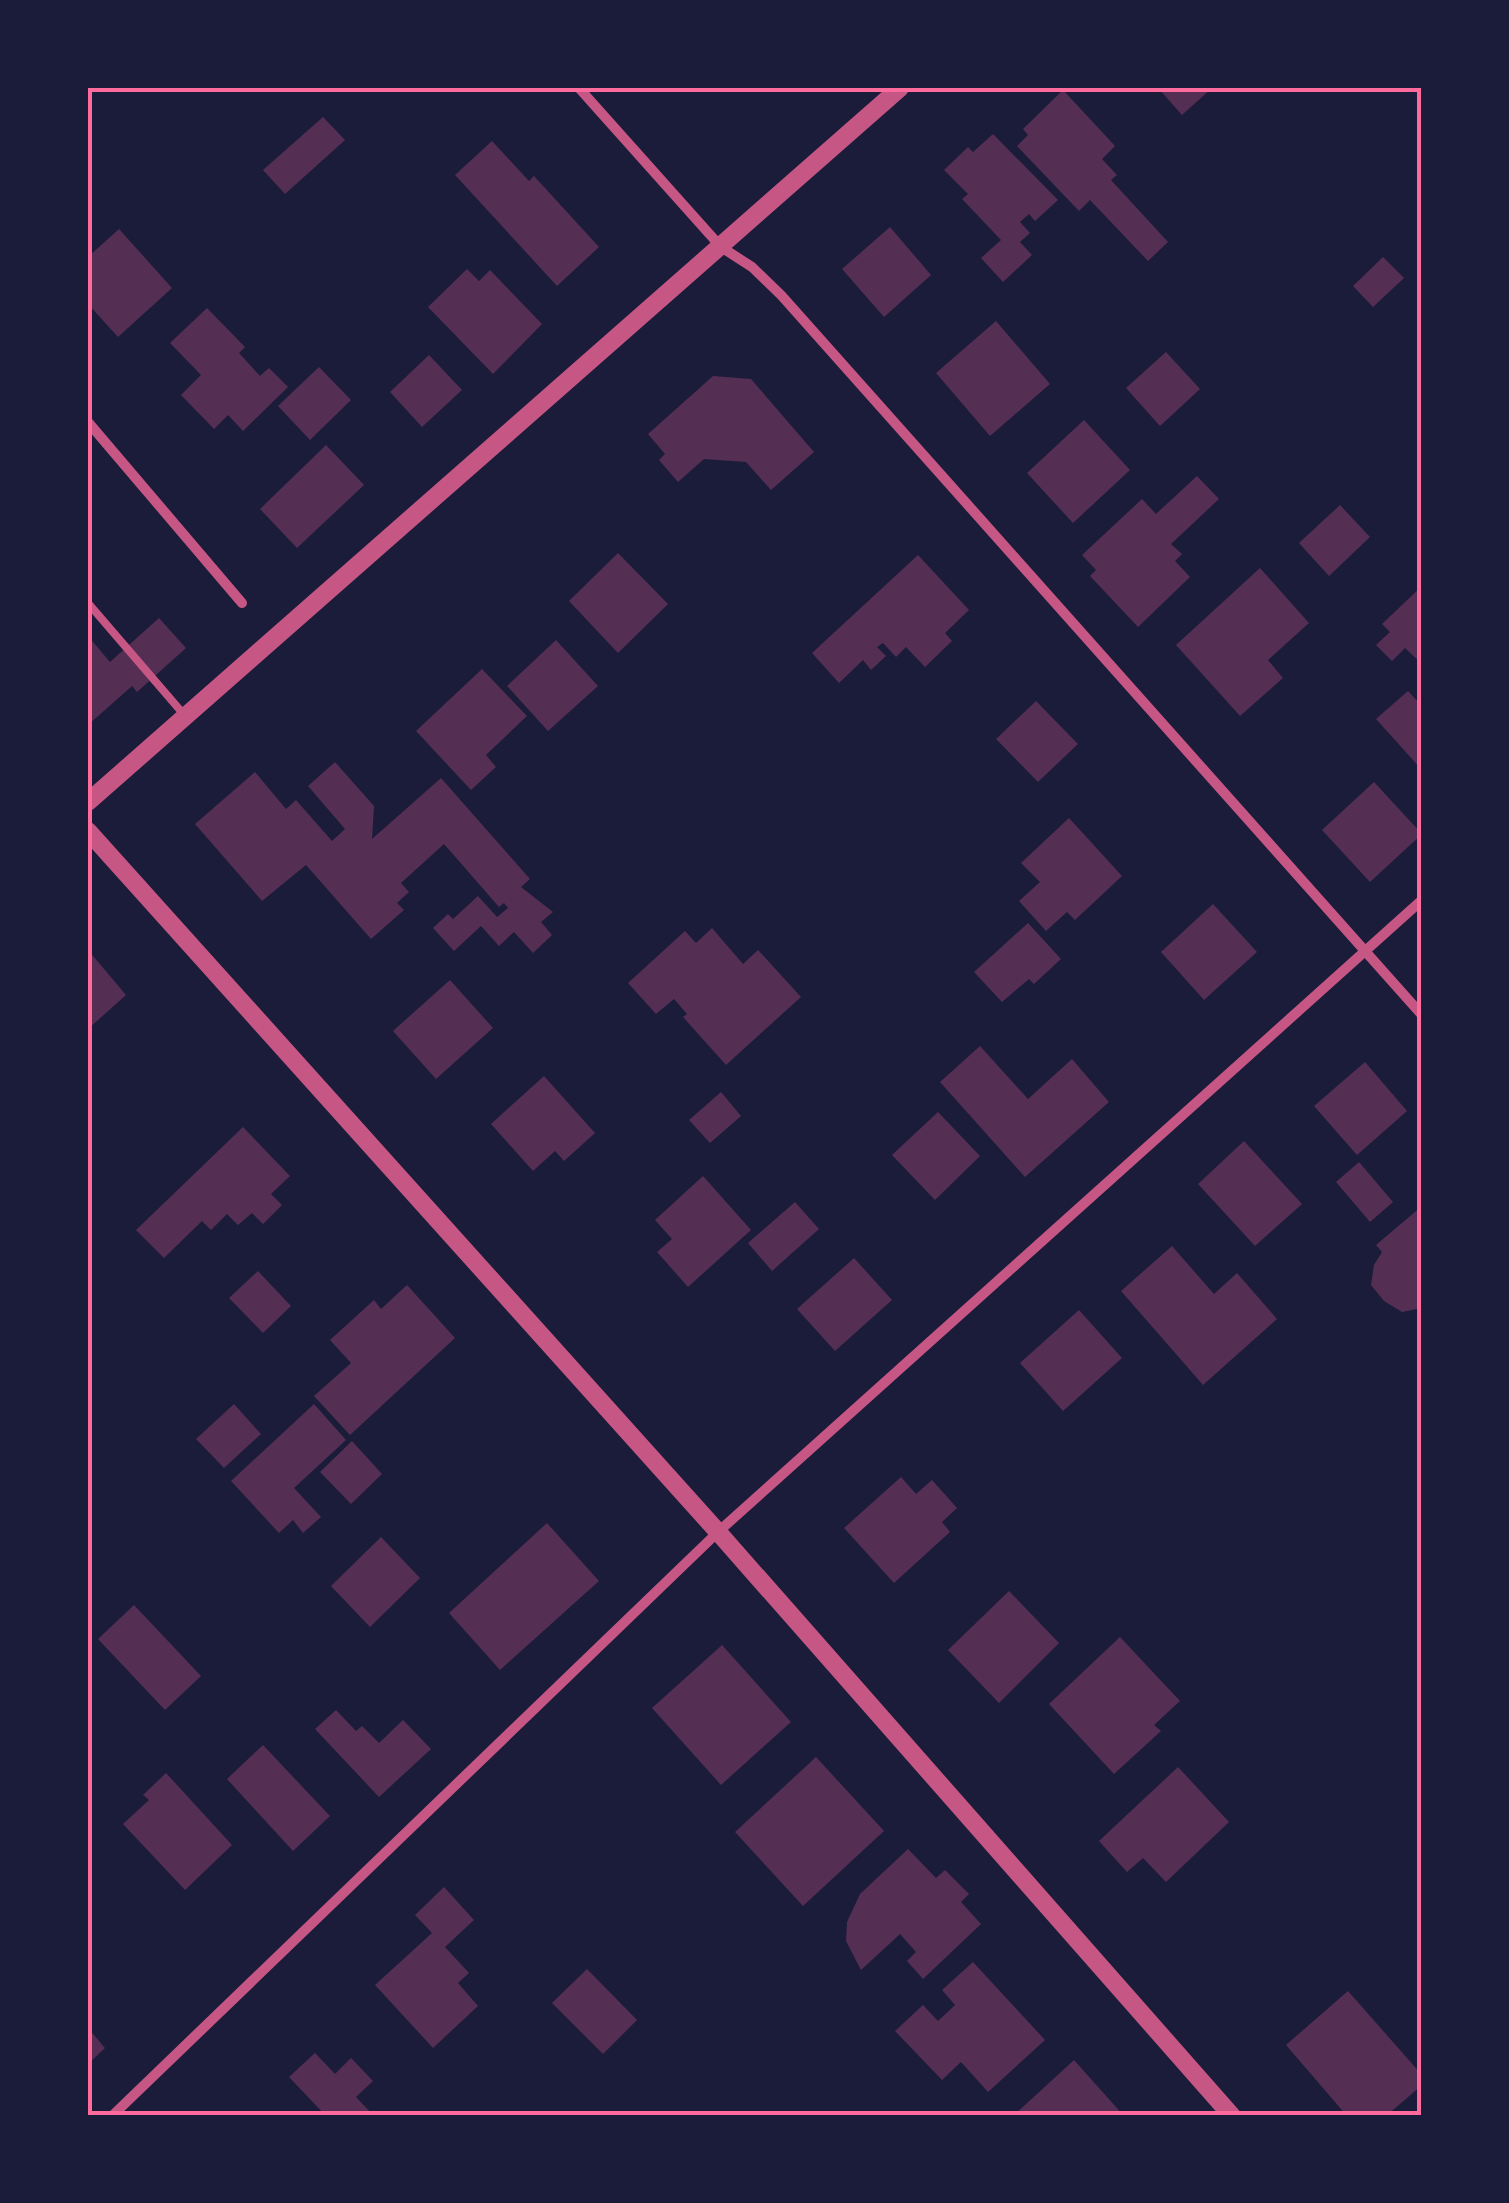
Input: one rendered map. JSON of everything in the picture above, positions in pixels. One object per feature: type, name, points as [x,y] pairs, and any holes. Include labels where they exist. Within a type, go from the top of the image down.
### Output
[{"type":"street","points":[[579,88],[722,248],[752,266],[781,295],[1422,1015]]},
{"type":"street","points":[[88,802],[900,88]]},
{"type":"street","points":[[88,422],[242,603]]},
{"type":"street","points":[[88,831],[718,1532],[1232,2116]]},
{"type":"street","points":[[112,2116],[718,1532],[1422,900]]},
{"type":"lane","points":[[88,603],[186,718]]},
{"type":"building","points":[[1158,88],[1212,88],[1182,115]]},
{"type":"building","points":[[1063,90],[1115,146],[1102,159],[1117,175],[1111,180],[1168,242],[1148,261],[1090,200],[1079,211],[1017,146],[1028,135],[1023,129]]},
{"type":"building","points":[[323,117],[345,140],[285,194],[263,170]]},
{"type":"building","points":[[993,134],[1058,200],[1035,221],[1029,214],[1020,222],[1030,233],[1020,242],[1032,255],[1003,282],[981,258],[1001,240],[962,199],[968,194],[944,170],[968,147],[973,152]]},
{"type":"building","points":[[492,141],[529,181],[534,176],[599,247],[557,286],[455,175]]},
{"type":"building","points":[[890,227],[931,275],[884,317],[842,269]]},
{"type":"building","points":[[119,229],[172,288],[118,337],[88,304],[88,257]]},
{"type":"building","points":[[1383,257],[1404,278],[1373,307],[1353,286]]},
{"type":"building","points":[[467,269],[479,281],[490,270],[542,324],[493,374],[428,307]]},
{"type":"building","points":[[207,308],[245,347],[239,353],[260,376],[269,368],[288,387],[243,431],[228,415],[214,429],[181,395],[201,375],[170,343]]},
{"type":"building","points":[[996,321],[1050,384],[990,436],[936,373]]},
{"type":"building","points":[[1166,352],[1200,389],[1160,426],[1126,388]]},
{"type":"building","points":[[429,355],[462,390],[422,427],[390,392]]},
{"type":"building","points":[[319,367],[351,400],[310,440],[278,406]]},
{"type":"building","points":[[713,376],[751,379],[814,452],[771,490],[746,462],[704,459],[678,482],[659,460],[665,454],[648,434]]},
{"type":"building","points":[[1084,420],[1130,470],[1073,523],[1027,473]]},
{"type":"building","points":[[326,445],[364,485],[297,548],[260,509]]},
{"type":"building","points":[[1197,476],[1219,499],[1171,544],[1182,554],[1175,561],[1190,577],[1138,627],[1090,576],[1096,570],[1082,555],[1142,499],[1156,514]]},
{"type":"building","points":[[1340,505],[1370,537],[1329,576],[1299,543]]},
{"type":"building","points":[[618,553],[668,604],[618,653],[569,601]]},
{"type":"building","points":[[918,555],[969,610],[945,633],[952,641],[925,667],[906,647],[896,657],[883,643],[877,647],[886,656],[871,670],[863,660],[839,683],[812,653]]},
{"type":"building","points":[[1260,568],[1309,623],[1268,660],[1283,678],[1240,716],[1176,645]]},
{"type":"building","points":[[1422,586],[1422,664],[1405,648],[1392,661],[1376,645],[1390,632],[1382,624]]},
{"type":"building","points":[[159,618],[186,648],[137,692],[132,686],[88,725],[88,636],[110,662]]},
{"type":"building","points":[[556,640],[598,686],[548,731],[507,686]]},
{"type":"building","points":[[482,669],[527,716],[486,755],[496,767],[471,790],[416,731]]},
{"type":"building","points":[[1408,691],[1422,706],[1422,770],[1376,719]]},
{"type":"building","points":[[1036,701],[1078,744],[1038,782],[996,739]]},
{"type":"building","points":[[335,762],[374,806],[372,839],[441,778],[530,879],[521,887],[553,912],[541,922],[552,935],[533,953],[514,932],[499,946],[481,926],[454,951],[433,928],[448,914],[453,919],[478,896],[497,917],[508,908],[504,903],[499,907],[444,844],[401,883],[409,892],[397,903],[404,910],[371,939],[306,865],[262,901],[195,824],[255,772],[286,809],[296,800],[332,841],[345,829],[308,786]]},
{"type":"building","points":[[1374,782],[1422,834],[1370,882],[1322,830]]},
{"type":"building","points":[[1069,818],[1122,876],[1075,920],[1067,912],[1046,931],[1019,901],[1040,882],[1021,863]]},
{"type":"building","points":[[1213,904],[1257,952],[1204,1000],[1161,952]]},
{"type":"building","points":[[1028,923],[1061,959],[1034,984],[1029,979],[1002,1002],[974,972]]},
{"type":"building","points":[[712,928],[743,964],[758,950],[801,997],[726,1065],[683,1017],[687,1014],[674,999],[656,1014],[628,983],[685,931],[696,943]]},
{"type":"building","points":[[88,950],[126,995],[88,1029]]},
{"type":"building","points":[[450,980],[493,1028],[436,1079],[393,1031]]},
{"type":"building","points":[[980,1046],[1028,1099],[1072,1059],[1109,1102],[1025,1177],[940,1082]]},
{"type":"building","points":[[1365,1062],[1407,1111],[1357,1155],[1314,1106]]},
{"type":"building","points":[[544,1076],[595,1133],[564,1161],[555,1151],[533,1171],[491,1124]]},
{"type":"building","points":[[721,1092],[741,1116],[710,1143],[689,1120]]},
{"type":"building","points":[[938,1112],[980,1156],[935,1200],[892,1155]]},
{"type":"building","points":[[243,1127],[290,1176],[271,1194],[282,1205],[263,1224],[252,1213],[238,1225],[227,1214],[211,1230],[202,1221],[164,1258],[136,1230]]},
{"type":"building","points":[[1244,1141],[1302,1204],[1255,1246],[1198,1184]]},
{"type":"building","points":[[1359,1162],[1393,1202],[1370,1222],[1336,1182]]},
{"type":"building","points":[[703,1176],[751,1230],[688,1287],[657,1252],[672,1239],[655,1220]]},
{"type":"building","points":[[795,1202],[819,1229],[772,1271],[748,1243]]},
{"type":"building","points":[[1422,1206],[1422,1308],[1402,1312],[1384,1301],[1371,1285],[1374,1265],[1382,1252],[1376,1245]]},
{"type":"building","points":[[1172,1246],[1214,1294],[1237,1273],[1277,1319],[1203,1385],[1121,1291]]},
{"type":"building","points":[[854,1258],[892,1300],[835,1351],[797,1309]]},
{"type":"building","points":[[258,1271],[291,1306],[263,1333],[229,1298]]},
{"type":"building","points":[[407,1285],[455,1338],[350,1435],[314,1396],[351,1363],[330,1340],[374,1300],[381,1309]]},
{"type":"building","points":[[1079,1310],[1122,1358],[1063,1411],[1020,1363]]},
{"type":"building","points":[[234,1404],[261,1434],[224,1468],[196,1439]]},
{"type":"building","points":[[314,1404],[346,1440],[294,1488],[321,1517],[303,1533],[293,1520],[279,1533],[231,1481]]},
{"type":"building","points":[[352,1441],[382,1474],[351,1504],[320,1472]]},
{"type":"building","points":[[901,1477],[916,1494],[932,1480],[957,1508],[942,1522],[950,1532],[894,1583],[844,1528]]},
{"type":"building","points":[[547,1523],[599,1581],[500,1670],[449,1613]]},
{"type":"building","points":[[381,1537],[420,1578],[370,1627],[331,1586]]},
{"type":"building","points":[[1009,1591],[1059,1643],[999,1703],[948,1650]]},
{"type":"building","points":[[134,1605],[201,1676],[165,1710],[98,1639]]},
{"type":"building","points":[[1120,1637],[1180,1701],[1154,1725],[1161,1731],[1114,1774],[1049,1704]]},
{"type":"building","points":[[722,1645],[791,1722],[721,1785],[652,1708]]},
{"type":"building","points":[[336,1710],[356,1731],[362,1726],[379,1743],[403,1720],[431,1749],[379,1797],[315,1729]]},
{"type":"building","points":[[263,1745],[330,1816],[293,1851],[227,1779]]},
{"type":"building","points":[[816,1757],[884,1831],[803,1906],[735,1832]]},
{"type":"building","points":[[1178,1767],[1229,1822],[1166,1882],[1143,1858],[1127,1872],[1099,1841]]},
{"type":"building","points":[[166,1773],[232,1845],[185,1890],[123,1824],[149,1800],[143,1795]]},
{"type":"building","points":[[908,1849],[936,1878],[945,1870],[969,1894],[961,1902],[981,1924],[923,1979],[907,1961],[916,1952],[900,1934],[861,1970],[846,1941],[847,1922],[860,1894]]},
{"type":"building","points":[[444,1887],[474,1920],[445,1947],[469,1973],[458,1983],[478,2006],[433,2048],[375,1985],[432,1933],[415,1915]]},
{"type":"building","points":[[973,1962],[1045,2040],[988,2092],[961,2062],[942,2080],[895,2031],[923,2005],[938,2021],[955,2005],[942,1990]]},
{"type":"building","points":[[587,1969],[637,2020],[603,2054],[552,2003]]},
{"type":"building","points":[[1348,1991],[1422,2075],[1422,2085],[1386,2116],[1347,2116],[1286,2045]]},
{"type":"building","points":[[88,2028],[105,2048],[88,2064]]},
{"type":"building","points":[[315,2053],[335,2074],[351,2058],[373,2081],[356,2097],[374,2116],[326,2116],[289,2077]]},
{"type":"building","points":[[1074,2060],[1124,2116],[1013,2116]]}]
